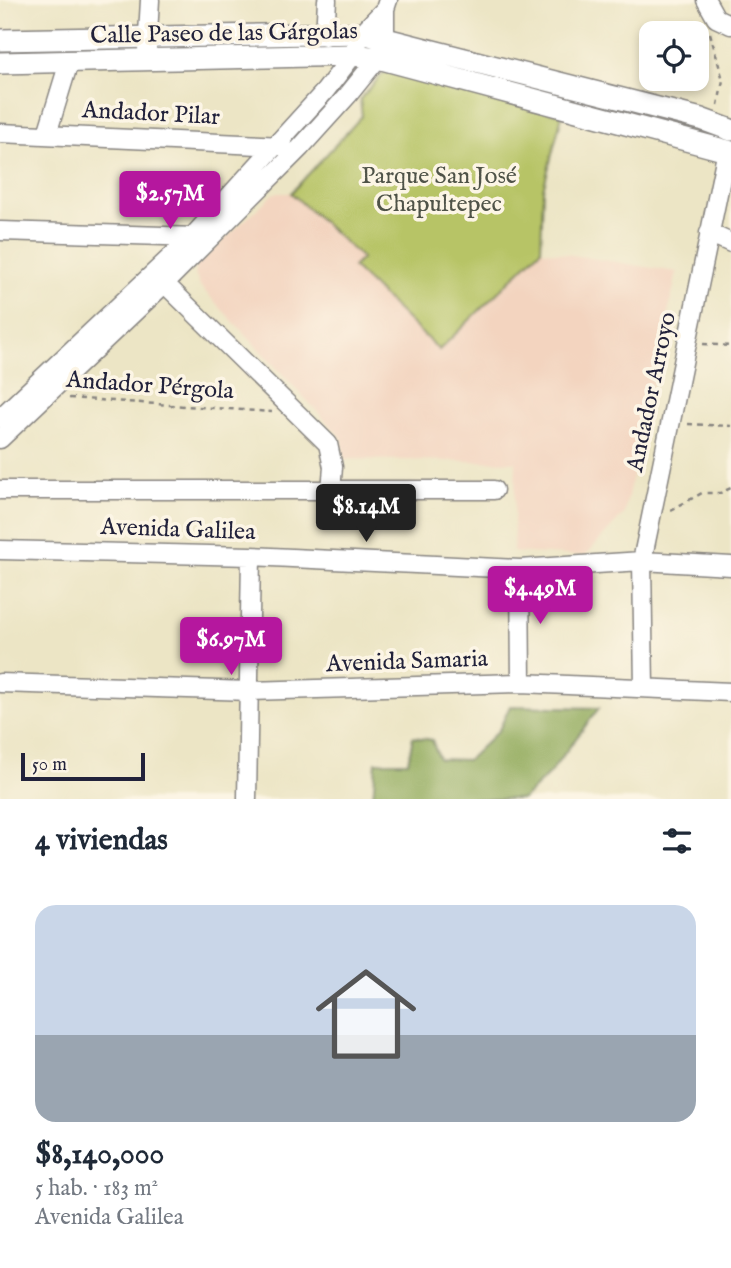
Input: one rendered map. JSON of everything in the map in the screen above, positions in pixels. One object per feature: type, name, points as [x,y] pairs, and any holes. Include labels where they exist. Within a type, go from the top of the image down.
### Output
[{"type":"street","points":[[146,61],[150,0]]},
{"type":"street","points":[[325,36],[327,0]]},
{"type":"street","points":[[200,238],[325,91],[352,55],[362,33],[387,4]]},
{"type":"street","points":[[0,439],[200,238],[300,148],[382,49],[387,4]]},
{"type":"street","name":"Calle Paseo de las Gárgolas","points":[[0,40],[325,36],[362,33],[382,49],[726,139]]},
{"type":"street","name":"Calle Paseo de las Gárgolas","points":[[0,63],[352,55],[382,49],[726,139]]},
{"type":"street","points":[[47,134],[69,62]]},
{"type":"street","name":"Andador Pilar","points":[[0,133],[300,148]]},
{"type":"street","name":"Andador Arroyo","points":[[644,688],[642,561],[726,139]]},
{"type":"street","points":[[0,232],[200,238]]},
{"type":"street","points":[[709,233],[731,243]]},
{"type":"street","points":[[159,278],[328,444],[333,467],[331,490]]},
{"type":"street","points":[[0,418],[159,278]]},
{"type":"street","points":[[0,490],[494,489]]},
{"type":"street","name":"Avenida Galilea","points":[[0,550],[251,556],[520,569],[642,561],[731,566]]},
{"type":"street","points":[[247,799],[251,556]]},
{"type":"street","points":[[520,569],[521,683]]},
{"type":"street","name":"Avenida Samaria","points":[[0,683],[250,691],[521,683],[731,692]]},
{"type":"path","points":[[715,13],[710,38],[723,80],[726,139]]},
{"type":"path","points":[[687,344],[731,345]]},
{"type":"path","name":"Andador Pérgola","points":[[44,397],[298,414]]},
{"type":"path","points":[[670,424],[731,426]]},
{"type":"path","points":[[650,522],[702,493],[720,493],[731,488]]},
{"type":"shaded area","points":[[274,193],[291,193],[362,258],[354,267],[439,350],[541,250],[677,272],[624,514],[585,556],[513,552],[516,462],[344,459],[342,438],[200,286],[195,274],[196,266]]},
{"type":"green space","name":"Parque San José Chapultepec","points":[[385,71],[562,115],[543,190],[541,250],[439,350],[353,267],[362,258],[291,193],[362,116],[360,99]]},
{"type":"green space","points":[[510,706],[599,708],[549,774],[523,799],[373,799],[376,762],[408,762],[413,737],[432,740],[439,759],[468,760],[499,730]]}]
